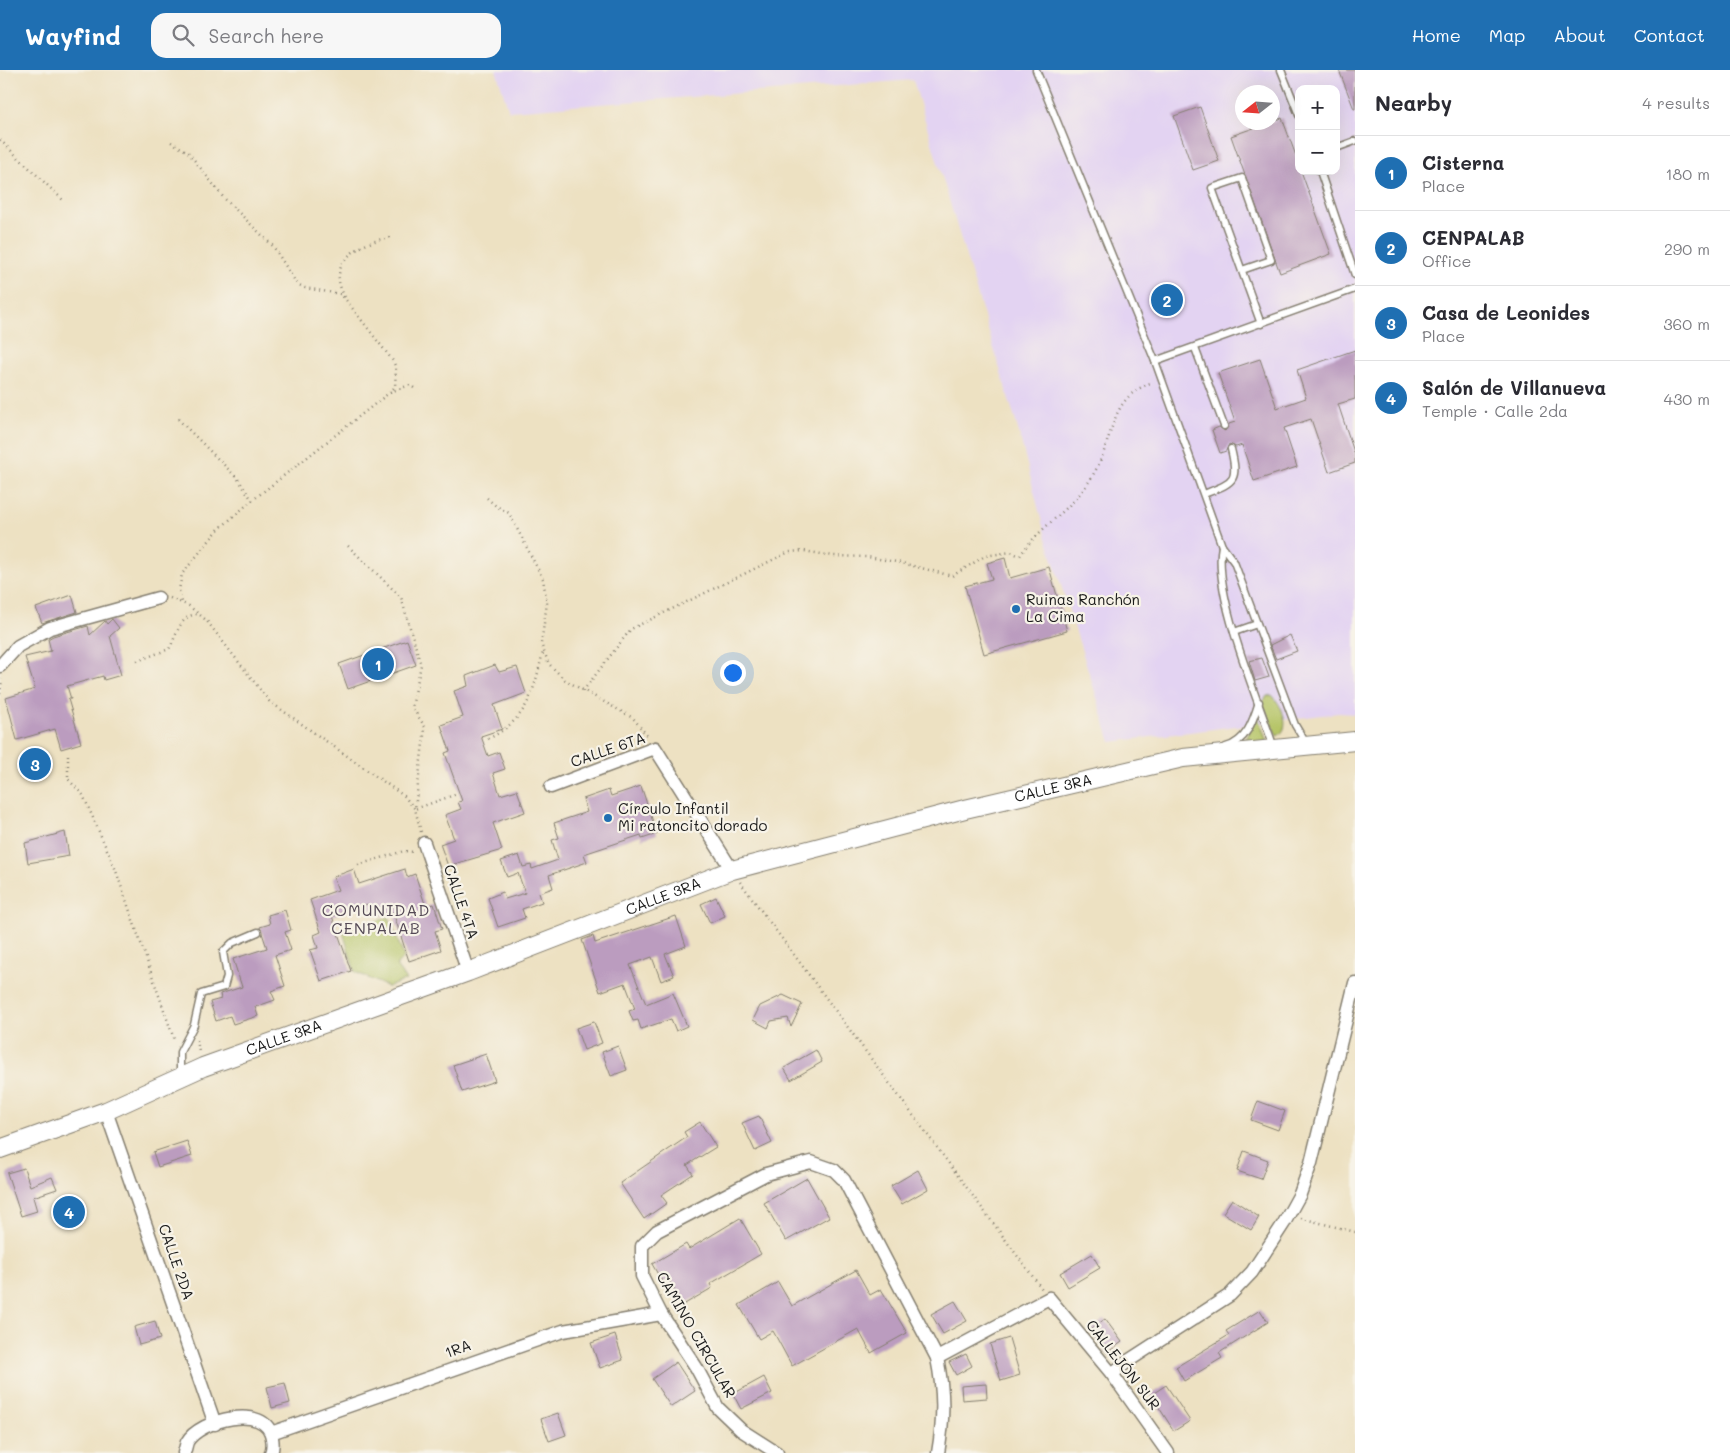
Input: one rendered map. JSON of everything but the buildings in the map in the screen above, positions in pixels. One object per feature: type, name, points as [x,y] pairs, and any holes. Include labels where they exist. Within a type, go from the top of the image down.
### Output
[{"type":"street","points":[[0,666],[18,646],[50,628],[158,598]]},
{"type":"street","name":"CALLE 3RA","points":[[0,1149],[106,1111],[203,1067],[468,972],[732,870],[965,809],[1183,758],[1355,741]]},
{"type":"street","name":"CALLE 6TA","points":[[551,787],[654,748],[732,870]]},
{"type":"street","name":"CALLE 4TA","points":[[424,843],[468,972]]},
{"type":"street","points":[[1112,1374],[1128,1361],[1230,1295],[1252,1272],[1289,1213],[1300,1194],[1311,1163],[1353,1004],[1355,983]]},
{"type":"street","name":"CALLE 2DA","points":[[106,1111],[215,1424]]},
{"type":"street","name":"CAMINO CIRCULAR","points":[[776,1453],[741,1430],[718,1408],[696,1367],[661,1314],[642,1276],[642,1246],[657,1231],[766,1174],[811,1162],[834,1170],[844,1180],[937,1358],[944,1389],[943,1423],[938,1453]]},
{"type":"street","points":[[937,1358],[1049,1298]]},
{"type":"street","name":"CALLEJÓN SUR","points":[[1049,1298],[1112,1374],[1168,1453]]},
{"type":"street","name":"1RA","points":[[271,1432],[563,1331],[661,1314]]},
{"type":"street","points":[[184,1453],[188,1441],[198,1432],[215,1424],[248,1417],[262,1420],[271,1432],[273,1448],[271,1453]]},
{"type":"lane","points":[[1036,70],[1155,361],[1222,546],[1234,562],[1295,725],[1307,745]]},
{"type":"lane","points":[[1282,70],[1295,104]]},
{"type":"lane","points":[[1340,147],[1355,141]]},
{"type":"lane","points":[[1321,175],[1355,275]]},
{"type":"lane","points":[[1242,270],[1271,260],[1242,178],[1212,188],[1260,324]]},
{"type":"lane","points":[[1155,361],[1355,289]]},
{"type":"lane","points":[[1195,348],[1224,426]]},
{"type":"lane","points":[[1204,494],[1224,486],[1234,478],[1236,469],[1232,449]]},
{"type":"lane","points":[[1222,546],[1220,568],[1234,632],[1275,749]]},
{"type":"lane","points":[[1234,632],[1257,624]]},
{"type":"lane","points":[[1183,758],[1231,746],[1239,742],[1250,728],[1259,702]]},
{"type":"lane","points":[[180,1078],[180,1052],[192,1028],[201,994],[224,986],[227,976],[223,952],[232,943],[258,932]]},
{"type":"path","points":[[0,140],[65,202]]},
{"type":"path","points":[[171,142],[188,152],[228,202],[273,246],[297,284],[305,288],[340,294],[346,300],[393,361],[396,368],[395,387],[389,393],[252,500],[218,530],[182,574],[180,590],[182,602]]},
{"type":"path","points":[[346,300],[338,274],[344,261],[366,243],[391,237]]},
{"type":"path","points":[[583,691],[631,629],[789,552],[804,551],[902,563],[952,576],[985,556],[1011,552],[1020,556],[1027,544],[1040,534],[1079,495],[1102,457],[1116,412],[1126,399],[1147,384],[1161,379]]},
{"type":"path","points":[[389,393],[406,385],[414,388]]},
{"type":"path","points":[[178,419],[238,479],[252,500]]},
{"type":"path","points":[[487,498],[496,506],[509,513],[543,579],[547,603],[541,644],[549,664],[565,680],[633,718],[654,748]]},
{"type":"path","points":[[348,546],[401,597],[421,665],[412,707],[425,727],[415,809],[424,843]]},
{"type":"path","points":[[158,598],[174,598],[199,614],[268,701],[288,717],[389,784],[415,809]]},
{"type":"path","points":[[136,661],[169,649],[187,617],[199,614]]},
{"type":"path","points":[[488,739],[507,729],[522,711],[536,683],[543,652]]},
{"type":"path","points":[[0,666],[3,671],[0,694]]},
{"type":"path","points":[[68,755],[68,780],[83,795],[115,868],[154,976],[180,1060]]},
{"type":"path","points":[[415,809],[457,794]]},
{"type":"path","points":[[358,865],[404,850],[428,856]]},
{"type":"path","points":[[732,870],[1049,1298]]},
{"type":"path","points":[[192,1028],[204,1064],[203,1067]]},
{"type":"path","points":[[1289,1213],[1310,1221],[1355,1232]]},
{"type":"shaded area","points":[[496,70],[1355,70],[1355,714],[1338,713],[1111,742],[1046,538],[1018,429],[913,80],[509,111]]},
{"type":"green space","points":[[1272,695],[1282,710],[1285,722],[1282,733],[1277,736],[1262,702],[1267,696]]},
{"type":"green space","points":[[1257,714],[1267,742],[1243,747]]},
{"type":"green space","points":[[389,917],[404,957],[396,966],[406,980],[388,987],[355,972],[343,932]]},
{"type":"place","name":"CENPALAB","points":[[1167,300]]},
{"type":"place","name":"Ruinas Ranchón La Cima","points":[[1016,609]]},
{"type":"place","name":"Cisterna","points":[[378,664]]},
{"type":"place","name":"Casa de Leonides","points":[[35,764]]},
{"type":"place","name":"Círculo Infantil Mi ratoncito dorado","points":[[608,818]]},
{"type":"place","name":"Salón de Villanueva","points":[[69,1212]]},
{"type":"district","name":"COMUNIDAD CENPALAB","points":[[376,919]]}]
